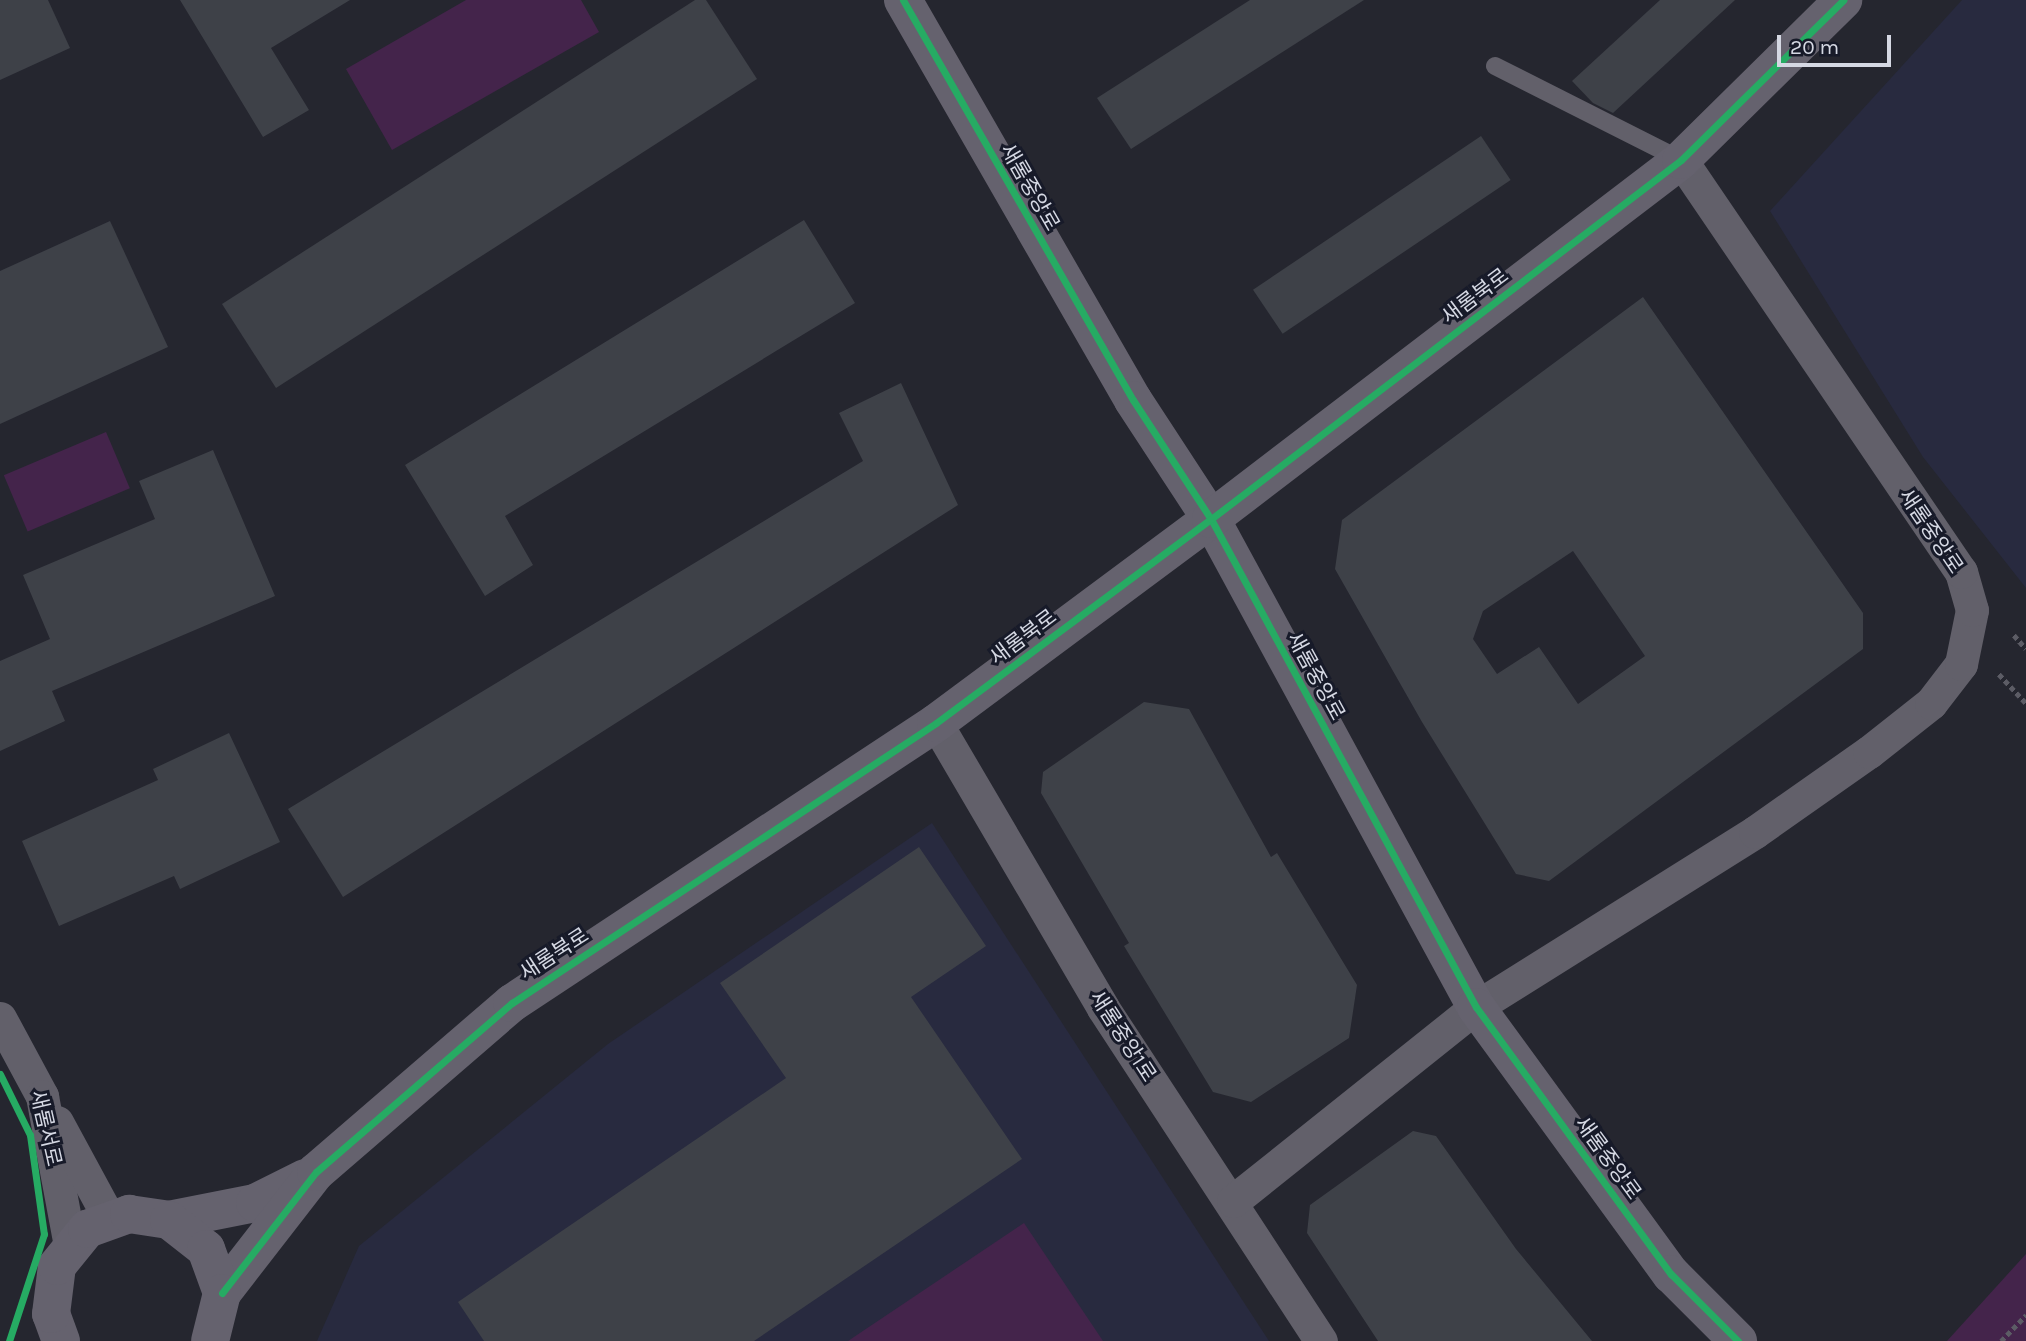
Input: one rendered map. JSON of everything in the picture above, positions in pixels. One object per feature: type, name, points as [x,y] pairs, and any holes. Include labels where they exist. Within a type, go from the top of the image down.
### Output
[{"type":"street","name":"새롬중앙로","points":[[903,0],[1133,400],[1211,519],[1476,1007],[1671,1274],[1738,1341]]},
{"type":"street","name":"새롬북로","points":[[222,1293],[316,1172],[512,1003],[936,723],[1211,519],[1681,160],[1843,0]]},
{"type":"street","name":"새롬중앙로","points":[[1476,1007],[1755,832],[1869,752],[1931,703],[1961,664],[1972,610],[1961,572],[1681,160]]},
{"type":"street","name":"새롬중앙1로","points":[[936,723],[1103,1008],[1233,1201],[1321,1341]]},
{"type":"street","points":[[1233,1201],[1476,1007]]},
{"type":"street","name":"새롬서로","points":[[0,1018],[43,1096],[69,1246]]},
{"type":"street","points":[[43,1096],[109,1218]]},
{"type":"street","points":[[169,1220],[255,1203],[316,1172]]},
{"type":"street","points":[[51,1332],[57,1266],[69,1246],[109,1218],[149,1215],[169,1220],[206,1249],[222,1293],[211,1341]]},
{"type":"lane","points":[[1495,66],[1681,160]]},
{"type":"path","points":[[2014,635],[2026,649]]},
{"type":"path","points":[[1999,674],[2026,703]]},
{"type":"path","points":[[2001,1341],[2026,1315]]},
{"type":"shaded area","points":[[466,0],[581,0],[599,32],[392,150],[346,69]]},
{"type":"shaded area","points":[[1962,0],[2026,0],[2026,588],[1923,457],[1770,211]]},
{"type":"shaded area","points":[[106,432],[130,488],[28,532],[4,475]]},
{"type":"shaded area","points":[[932,823],[1269,1341],[317,1341],[359,1246],[608,1044]]},
{"type":"shaded area","points":[[1024,1223],[1103,1341],[848,1341]]},
{"type":"shaded area","points":[[2026,1254],[2026,1341],[1947,1341]]},
{"type":"building","points":[[0,0],[48,0],[70,48],[0,80]]},
{"type":"building","points":[[180,0],[350,0],[271,48],[309,110],[263,137]]},
{"type":"building","points":[[695,0],[706,0],[757,79],[276,388],[222,304]]},
{"type":"building","points":[[1250,0],[1364,0],[1131,149],[1097,98]]},
{"type":"building","points":[[1660,0],[1735,0],[1613,113],[1593,103],[1572,81]]},
{"type":"building","points":[[1481,136],[1511,180],[1283,334],[1253,290]]},
{"type":"building","points":[[804,220],[855,303],[505,516],[533,565],[485,596],[405,465]]},
{"type":"building","points":[[110,221],[168,347],[0,424],[0,271]]},
{"type":"building","points":[[1643,297],[1863,613],[1863,649],[1549,881],[1516,874],[1422,722],[1335,569],[1342,520]],"holes":[[[1573,551],[1645,656],[1578,704],[1539,647],[1497,674],[1473,639],[1483,611]]]},
{"type":"building","points":[[901,383],[958,505],[343,897],[288,809],[863,461],[839,413]]},
{"type":"building","points":[[213,450],[275,596],[52,691],[65,721],[0,751],[0,661],[50,639],[23,575],[155,519],[139,481]]},
{"type":"building","points":[[1144,702],[1189,709],[1271,857],[1277,853],[1357,985],[1349,1038],[1251,1102],[1213,1092],[1124,946],[1129,943],[1041,793],[1043,772]]},
{"type":"building","points":[[229,733],[280,842],[180,889],[174,876],[59,926],[22,841],[158,780],[153,769]]},
{"type":"building","points":[[919,847],[986,946],[911,997],[1022,1159],[754,1341],[484,1341],[458,1302],[786,1078],[720,983]]},
{"type":"building","points":[[1413,1131],[1436,1136],[1516,1249],[1592,1341],[1378,1341],[1307,1233],[1310,1205]]},
{"type":"cycle path","points":[[903,0],[1133,400],[1211,519],[1476,1007],[1671,1274],[1738,1341]]},
{"type":"cycle path","points":[[222,1293],[316,1172],[512,1003],[936,723],[1211,519],[1681,160],[1843,0]]},
{"type":"cycle path","points":[[0,1074],[30,1135],[44,1234],[9,1341]]}]
